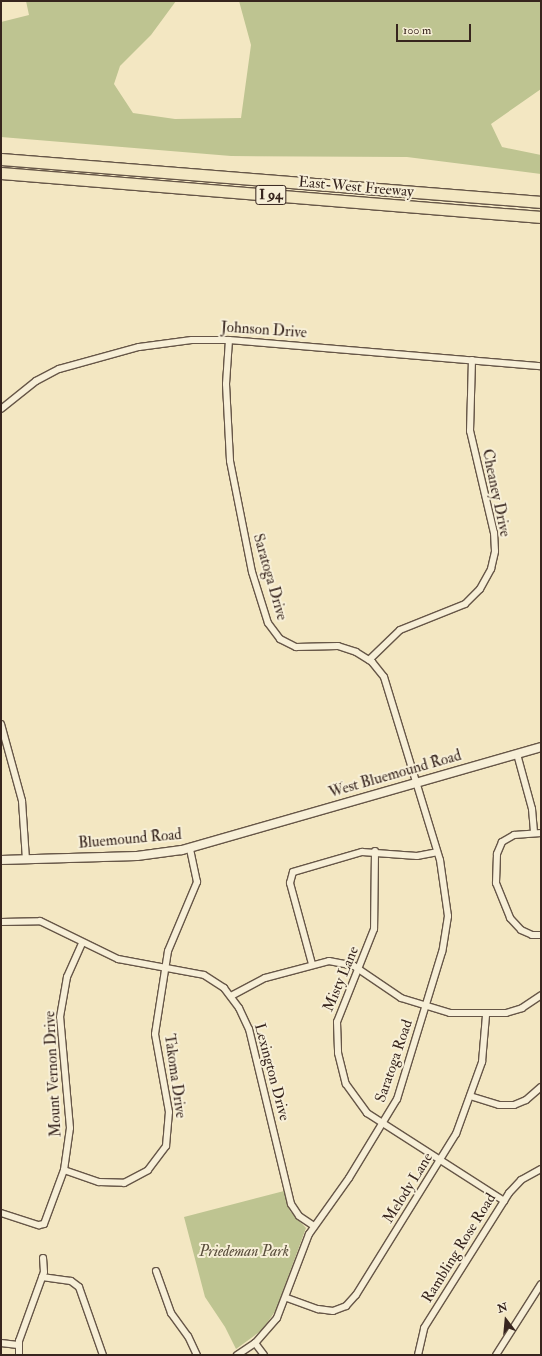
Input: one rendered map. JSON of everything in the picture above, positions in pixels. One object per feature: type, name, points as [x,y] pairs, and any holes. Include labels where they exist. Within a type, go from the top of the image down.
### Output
[{"type":"highway","name":"East-West Freeway","points":[[1,159],[541,202]]},
{"type":"highway","name":"East-West Freeway","points":[[1,173],[541,217]]},
{"type":"main road","name":"West Bluemound Road","points":[[258,829],[541,747]]},
{"type":"main road","name":"Bluemound Road","points":[[1,860],[137,856],[190,848],[258,829]]},
{"type":"street","name":"Johnson Drive","points":[[1,409],[45,375],[71,365],[153,344],[229,340],[541,366]]},
{"type":"street","name":"Saratoga Drive","points":[[229,340],[226,384],[230,460],[252,572],[268,623],[275,634],[288,644],[307,648],[338,646],[369,660],[388,683],[417,783]]},
{"type":"street","name":"Cheaney Drive","points":[[369,660],[400,630],[465,604],[480,589],[491,570],[495,539],[470,432],[472,360]]},
{"type":"street","points":[[1,724],[22,801],[26,859]]},
{"type":"street","points":[[518,754],[532,809],[534,833]]},
{"type":"street","name":"Saratoga Road","points":[[237,1355],[255,1343],[271,1326],[286,1298],[296,1263],[314,1226],[383,1125],[402,1088],[442,952],[448,916],[446,884],[417,783]]},
{"type":"street","points":[[541,833],[514,835],[502,842],[497,854],[496,883],[510,918],[521,930],[532,935],[541,935]]},
{"type":"street","name":"Takoma Drive","points":[[64,1170],[99,1182],[124,1183],[148,1170],[163,1152],[170,1119],[155,1034],[164,969],[170,944],[196,888],[197,875],[190,848]]},
{"type":"street","points":[[312,964],[290,883],[291,875],[298,870],[354,854],[375,851],[417,856],[437,852]]},
{"type":"street","name":"Misty Lane","points":[[375,851],[376,922],[359,968],[338,1016],[337,1046],[350,1093],[364,1111],[383,1125],[504,1201]]},
{"type":"street","name":"Lexington Drive","points":[[1,922],[26,919],[40,921],[82,943],[126,962],[210,977],[231,996],[252,1038],[291,1204],[299,1216],[314,1226]]},
{"type":"street","name":"Mount Vernon Drive","points":[[1,1213],[41,1225],[51,1209],[64,1170],[70,1128],[60,1017],[65,983],[82,943]]},
{"type":"street","points":[[231,996],[265,978],[312,964],[335,961],[359,968],[396,995],[426,1007],[450,1013],[486,1015],[515,1010],[541,995]]},
{"type":"street","name":"Melody Lane","points":[[286,1298],[326,1311],[340,1309],[349,1304],[441,1161],[456,1134],[485,1048],[486,1015]]},
{"type":"street","points":[[470,1096],[499,1105],[514,1104],[526,1100],[541,1086]]},
{"type":"street","name":"Rambling Rose Road","points":[[418,1355],[424,1328],[504,1201],[521,1180],[541,1169]]},
{"type":"street","points":[[19,1355],[18,1345],[42,1277],[43,1258]]},
{"type":"street","points":[[156,1271],[171,1313],[188,1336],[197,1355]]},
{"type":"street","points":[[42,1277],[71,1281],[79,1287],[103,1355]]},
{"type":"street","points":[[496,1355],[541,1284]]},
{"type":"street","points":[[1,1343],[18,1345]]},
{"type":"street","points":[[255,1343],[264,1355]]},
{"type":"green space","points":[[26,1],[176,1],[151,35],[120,66],[114,84],[133,113],[175,119],[241,118],[251,45],[239,1],[541,1],[541,89],[491,124],[502,147],[541,155],[541,174],[407,157],[231,156],[1,137],[1,22],[29,15]]},
{"type":"green space","name":"Priedeman Park","points":[[284,1191],[290,1211],[306,1228],[276,1310],[262,1330],[236,1349],[225,1327],[205,1297],[184,1217]]}]
